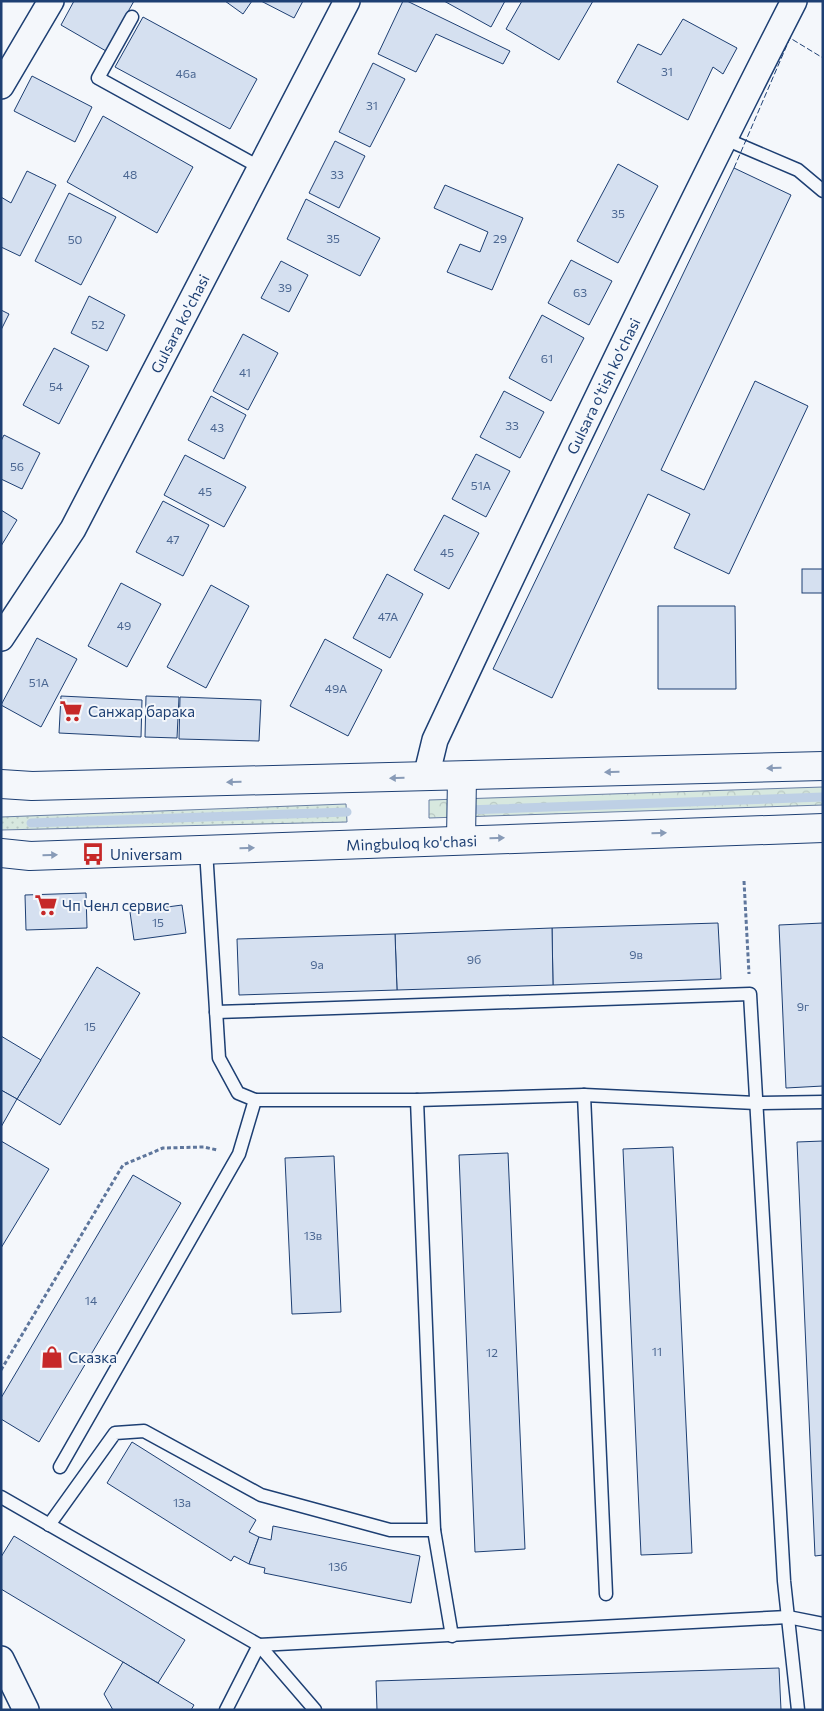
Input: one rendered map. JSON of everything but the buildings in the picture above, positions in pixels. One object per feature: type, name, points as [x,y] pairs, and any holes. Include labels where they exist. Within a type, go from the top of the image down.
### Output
[{"type":"main road","points":[[1,784],[32,786],[823,766]]},
{"type":"main road","points":[[461,840],[462,776]]},
{"type":"main road","name":"Mingbuloq ko'chasi","points":[[1,853],[30,856],[823,828]]},
{"type":"street","points":[[1,86],[51,1]]},
{"type":"street","name":"Gulsara ko'chasi","points":[[1,638],[72,529],[347,1]]},
{"type":"street","name":"Gulsara o'tish ko'chasi","points":[[426,777],[435,740],[564,463],[724,138],[794,1]]},
{"type":"street","points":[[1,1659],[26,1710]]},
{"type":"lane","points":[[132,17],[98,78],[261,168]]},
{"type":"lane","points":[[724,138],[798,170],[823,191]]},
{"type":"lane","points":[[206,850],[219,1058],[238,1093],[255,1100],[417,1100],[584,1095],[756,1103],[823,1102]]},
{"type":"lane","points":[[216,1012],[750,994],[783,1571],[798,1710]]},
{"type":"lane","points":[[584,1095],[606,1594]]},
{"type":"lane","points":[[60,1467],[239,1154],[255,1100]]},
{"type":"lane","points":[[417,1100],[434,1530],[452,1636]]},
{"type":"lane","points":[[49,1525],[88,1468],[115,1433],[144,1431],[261,1495],[390,1530],[434,1530]]},
{"type":"lane","points":[[1,1497],[259,1645],[315,1710]]},
{"type":"lane","points":[[259,1645],[788,1617],[823,1624]]},
{"type":"lane","points":[[226,1710],[259,1645]]},
{"type":"path","points":[[744,881],[750,994]]},
{"type":"path","points":[[1,1370],[122,1165],[163,1148],[204,1147],[239,1154]]},
{"type":"green space","points":[[823,787],[823,805],[429,818],[429,800]]},
{"type":"green space","points":[[346,804],[347,822],[1,830],[1,817]]},
{"type":"waterway","points":[[466,810],[823,797]]},
{"type":"waterway","points":[[31,823],[347,812]]},
{"type":"fence","points":[[734,168],[790,38],[823,58]]},
{"type":"place","name":"Санжар барака","points":[[71,711]]},
{"type":"place","name":"Universam","points":[[93,854]]},
{"type":"place","name":"Чп Ченл сервис","points":[[46,905]]},
{"type":"place","name":"Сказка","points":[[52,1357]]}]
